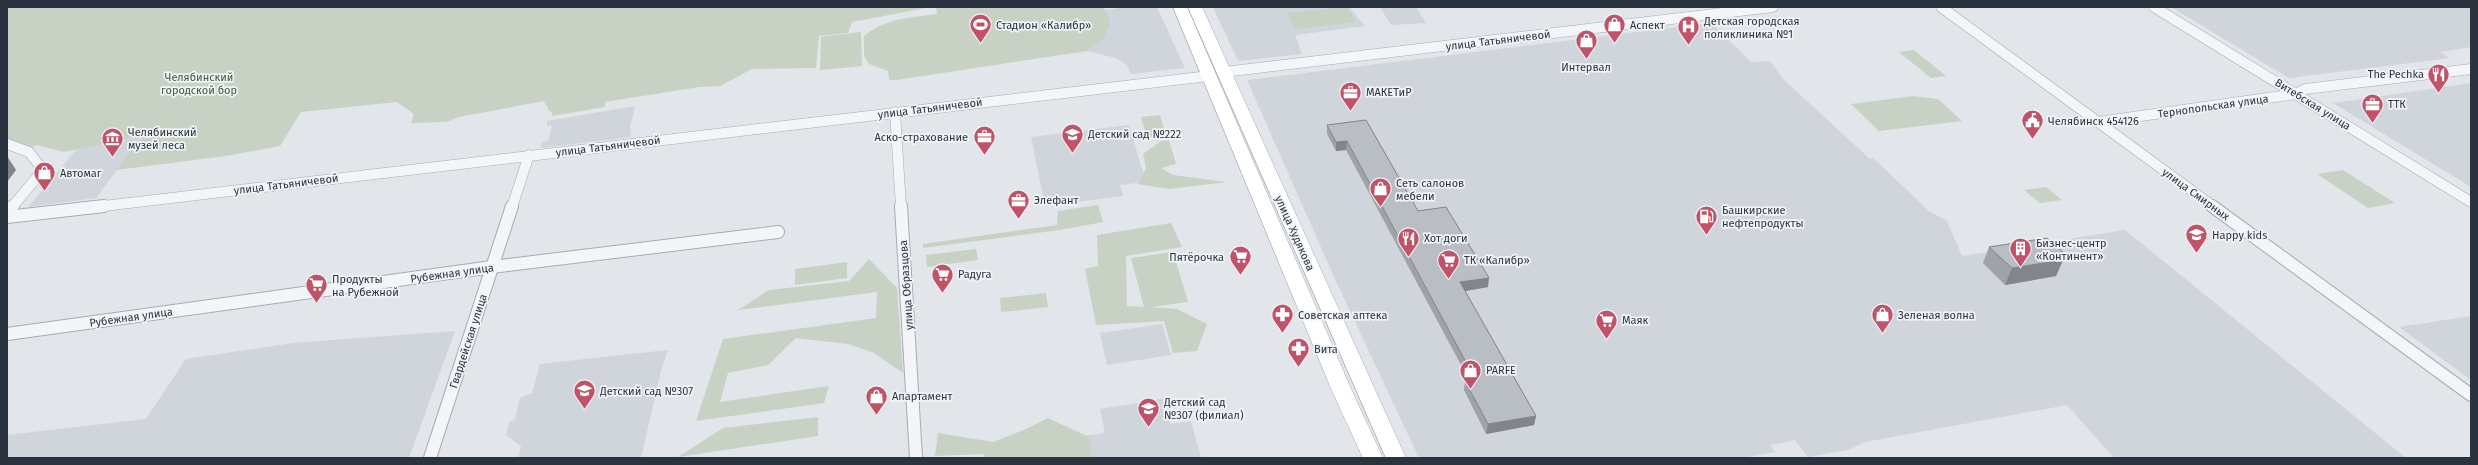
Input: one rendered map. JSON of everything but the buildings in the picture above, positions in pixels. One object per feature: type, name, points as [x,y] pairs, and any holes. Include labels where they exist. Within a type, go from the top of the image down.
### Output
[{"type":"main road","name":"улица Худякова","points":[[1180,7],[1217,74],[1396,458]]},
{"type":"main road","name":"улица Худякова","points":[[1196,7],[1217,74],[1337,378],[1373,458]]},
{"type":"street","name":"улица Татьяничевой","points":[[7,217],[1773,7]]},
{"type":"street","name":"улица Смирных","points":[[1941,7],[2471,395]]},
{"type":"street","name":"Витебская улица","points":[[2154,7],[2299,93],[2471,202]]},
{"type":"street","name":"Тернопольская улица","points":[[2098,122],[2328,89],[2330,87],[2471,69]]},
{"type":"street","name":"улица Образцова","points":[[895,112],[916,458]]},
{"type":"street","points":[[7,144],[15,145],[38,159],[43,170],[7,213]]},
{"type":"street","name":"Гвардейская улица","points":[[430,458],[529,156]]},
{"type":"street","name":"Рубежная улица","points":[[7,334],[492,268],[778,232]]},
{"type":"shaded area","points":[[1127,7],[1157,7],[1185,68],[1131,74],[1127,65],[1116,58],[1087,51],[1104,38],[1110,23],[1106,10]]},
{"type":"shaded area","points":[[1213,7],[1349,7],[1365,26],[1295,35],[1302,54],[1238,61]]},
{"type":"shaded area","points":[[1380,7],[1416,7],[1426,23],[1391,25]]},
{"type":"shaded area","points":[[2171,7],[2471,7],[2471,47],[2440,52],[2450,58],[2289,78]]},
{"type":"shaded area","points":[[1711,23],[1751,62],[1770,61],[1783,79],[1870,159],[1873,158],[1929,211],[1947,221],[1962,256],[2125,230],[2406,458],[2114,458],[2067,405],[1865,442],[1848,450],[1808,457],[1795,440],[1770,445],[1775,452],[1742,458],[1419,458],[1335,279],[1247,80]]},
{"type":"shaded area","points":[[2471,83],[2471,187],[2333,103],[2341,102]]},
{"type":"shaded area","points":[[635,106],[630,127],[631,137],[541,148],[542,142],[548,141],[551,131],[552,125],[547,126],[547,121]]},
{"type":"shaded area","name":"Детский сад №222","points":[[1129,125],[1146,182],[1120,185],[1123,196],[1045,206],[1031,137]]},
{"type":"shaded area","points":[[146,130],[96,198],[28,207],[82,143]]},
{"type":"shaded area","points":[[2471,316],[2471,380],[2399,327]]},
{"type":"shaded area","points":[[1162,324],[1171,355],[1107,365],[1100,333]]},
{"type":"shaded area","points":[[455,331],[409,458],[7,458],[7,435],[146,419],[186,359],[293,343]]},
{"type":"shaded area","name":"Детский сад №307","points":[[668,350],[661,371],[641,458],[518,458],[521,446],[506,435],[509,422],[515,420],[520,398],[532,393],[540,364]]},
{"type":"shaded area","name":"Детский сад №307 (филиал)","points":[[1163,399],[1170,424],[1191,421],[1201,458],[1086,458],[1082,436],[1105,433],[1100,409]]},
{"type":"green space","name":"Челябинский городской бор","points":[[7,7],[931,7],[852,22],[848,33],[819,36],[816,68],[752,69],[720,86],[699,87],[605,102],[605,107],[552,116],[552,111],[550,112],[544,101],[459,117],[446,122],[411,123],[414,114],[397,102],[301,112],[280,146],[226,156],[116,170],[143,135],[64,152],[37,145],[31,147],[7,142]]},
{"type":"green space","name":"Стадион «Калибр»","points":[[936,7],[1101,7],[1106,10],[1110,23],[1104,38],[1087,51],[897,80],[889,80],[888,71],[869,64],[864,56],[864,36],[872,30],[890,22],[937,14]]},
{"type":"green space","points":[[1347,7],[1356,22],[1296,29],[1287,13]]},
{"type":"green space","points":[[861,32],[862,66],[820,70],[821,37]]},
{"type":"green space","points":[[1914,50],[1946,76],[1931,78],[1899,52]]},
{"type":"green space","points":[[1913,96],[1938,99],[1962,121],[1879,131],[1851,104]]},
{"type":"green space","points":[[1160,115],[1166,136],[1147,138],[1141,117]]},
{"type":"green space","points":[[1169,140],[1176,164],[1161,168],[1173,175],[1227,182],[1169,189],[1138,184],[1146,168],[1143,154],[1161,141]]},
{"type":"green space","points":[[2343,170],[2395,203],[2368,208],[2317,174]]},
{"type":"green space","points":[[2046,187],[2062,200],[2040,203],[2024,190]]},
{"type":"green space","points":[[1098,205],[1103,222],[1060,230],[923,248],[923,244],[1057,225],[1058,211]]},
{"type":"green space","points":[[1171,223],[1182,247],[1126,256],[1127,306],[1144,307],[1131,258],[1173,252],[1188,302],[1151,307],[1177,309],[1207,324],[1197,351],[1173,353],[1164,321],[1096,325],[1085,269],[1098,266],[1097,235]]},
{"type":"green space","points":[[976,249],[978,260],[927,267],[926,255]]},
{"type":"green space","points":[[869,259],[897,288],[903,373],[874,353],[848,344],[796,338],[768,365],[728,373],[720,402],[829,386],[824,403],[696,421],[723,339],[876,318],[877,292],[738,310],[769,290],[849,281]]},
{"type":"green space","points":[[847,262],[847,278],[795,285],[795,269]]},
{"type":"green space","points":[[1046,293],[1048,307],[1001,312],[1000,298]]},
{"type":"green space","points":[[818,417],[818,436],[678,457],[723,428]]},
{"type":"green space","points":[[1048,418],[1089,437],[1092,458],[986,458],[983,454],[935,456],[938,433],[993,442],[1026,429]]},
{"type":"place","name":"Стадион «Калибр»","points":[[980,44]]},
{"type":"place","name":"Аспект","points":[[1615,44]]},
{"type":"place","name":"Детская городская поликлиника №1","points":[[1689,46]]},
{"type":"place","name":"Интервал","points":[[1586,60]]},
{"type":"place","name":"The Pechka","points":[[2439,94]]},
{"type":"place","name":"МАКЕТиР","points":[[1351,112]]},
{"type":"place","name":"ТТК","points":[[2372,124]]},
{"type":"place","name":"Челябинск 454126","points":[[2033,140]]},
{"type":"place","name":"Детский сад №222","points":[[1073,154]]},
{"type":"place","name":"Аско-страхование","points":[[984,156]]},
{"type":"place","name":"Челябинский музей леса","points":[[113,158]]},
{"type":"place","name":"Автомаг","points":[[45,192]]},
{"type":"place","name":"Сеть салонов мебели","points":[[1381,208]]},
{"type":"place","name":"Элефант","points":[[1018,220]]},
{"type":"place","name":"Башкирские нефтепродукты","points":[[1706,236]]},
{"type":"place","name":"Happy kids","points":[[2196,254]]},
{"type":"place","name":"Хот доги","points":[[1409,258]]},
{"type":"place","name":"Бизнес-центр «Континент»","points":[[2020,268]]},
{"type":"place","name":"Пятёрочка","points":[[1240,276]]},
{"type":"place","name":"ТК «Калибр»","points":[[1449,280]]},
{"type":"place","name":"Радуга","points":[[943,294]]},
{"type":"place","name":"Продукты на Рубежной","points":[[316,304]]},
{"type":"place","name":"Советская аптека","points":[[1283,334]]},
{"type":"place","name":"Зеленая волна","points":[[1883,334]]},
{"type":"place","name":"Маяк","points":[[1607,340]]},
{"type":"place","name":"Вита","points":[[1299,368]]},
{"type":"place","name":"PARFE","points":[[1470,390]]},
{"type":"place","name":"Детский сад №307","points":[[584,410]]},
{"type":"place","name":"Апартамент","points":[[877,416]]},
{"type":"place","name":"Детский сад №307 (филиал)","points":[[1148,428]]}]
